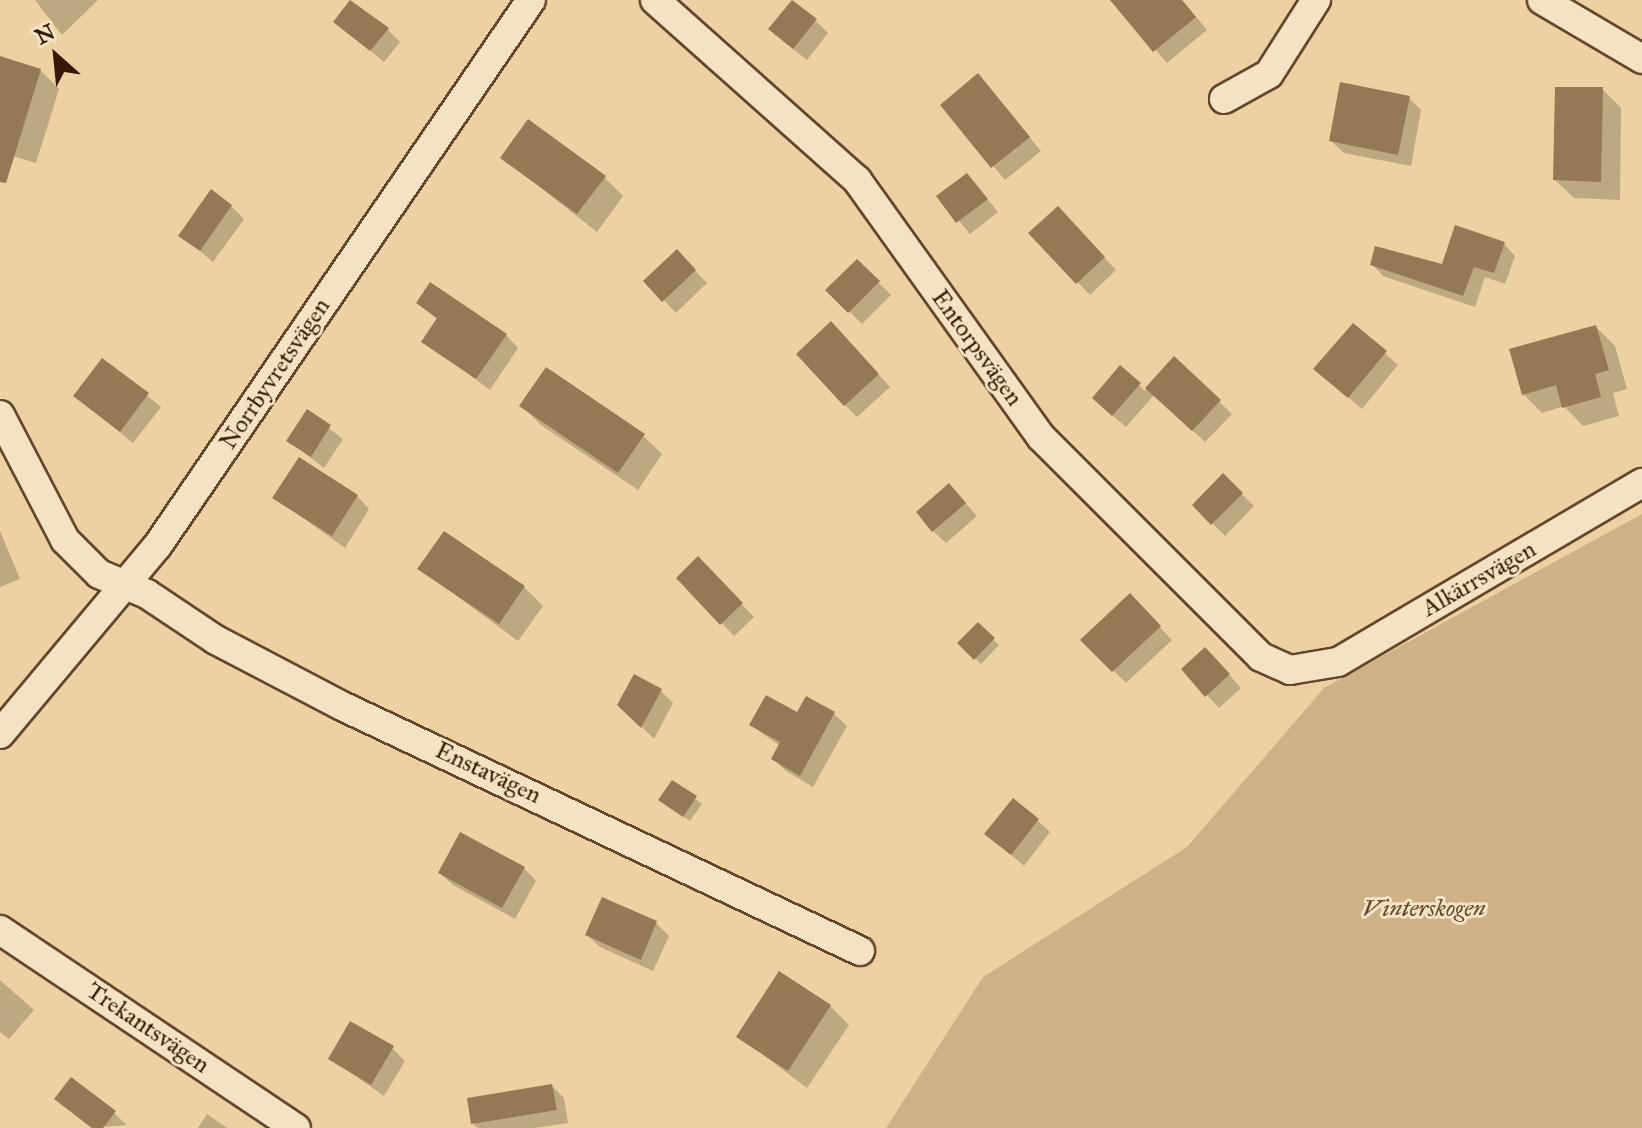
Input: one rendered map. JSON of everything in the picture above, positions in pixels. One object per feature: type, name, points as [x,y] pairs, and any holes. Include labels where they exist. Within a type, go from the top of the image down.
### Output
[{"type":"street","name":"Norrbyvretsvägen","points":[[0,734],[158,545],[531,0]]},
{"type":"street","name":"Entorpsvägen","points":[[655,0],[857,180],[1041,437],[1091,492],[1261,657],[1290,670],[1314,669]]},
{"type":"street","points":[[1224,99],[1269,74],[1316,0]]},
{"type":"street","points":[[1542,0],[1642,59]]},
{"type":"street","name":"Enstavägen","points":[[0,415],[65,540],[99,574],[121,587],[147,594],[216,640],[342,706],[860,951]]},
{"type":"street","name":"Alkärrsvägen","points":[[1314,669],[1338,662],[1642,483]]},
{"type":"street","name":"Trekantsvägen","points":[[0,930],[296,1128]]},
{"type":"green space","name":"Vinterskogen","points":[[1642,514],[1642,1128],[886,1128],[983,977],[1187,847],[1324,688]]},
{"type":"building","points":[[350,0],[389,28],[370,51],[333,22]]},
{"type":"building","points":[[792,0],[817,19],[793,49],[768,29]]},
{"type":"building","points":[[1110,0],[1182,0],[1196,17],[1153,52]]},
{"type":"building","points":[[0,56],[41,69],[6,183],[0,182]]},
{"type":"building","points":[[978,73],[1030,137],[991,168],[940,105]]},
{"type":"building","points":[[1340,82],[1410,96],[1398,155],[1329,141]]},
{"type":"building","points":[[1555,87],[1603,87],[1601,182],[1553,180]]},
{"type":"building","points":[[528,119],[606,176],[577,214],[500,158]]},
{"type":"building","points":[[967,173],[988,199],[956,223],[936,196]]},
{"type":"building","points":[[211,189],[232,205],[200,251],[178,236]]},
{"type":"building","points":[[1058,206],[1105,257],[1076,284],[1028,233]]},
{"type":"building","points":[[1455,225],[1505,242],[1494,273],[1474,267],[1463,296],[1370,265],[1375,246],[1442,264]]},
{"type":"building","points":[[677,249],[696,270],[662,302],[643,281]]},
{"type":"building","points":[[857,259],[880,281],[848,313],[825,290]]},
{"type":"building","points":[[430,282],[507,334],[476,379],[421,342],[437,318],[416,303]]},
{"type":"building","points":[[831,321],[879,374],[844,406],[796,354]]},
{"type":"building","points":[[1353,323],[1387,351],[1348,398],[1313,369]]},
{"type":"building","points":[[1596,325],[1609,370],[1595,374],[1601,397],[1562,408],[1556,385],[1522,395],[1509,349]]},
{"type":"building","points":[[1174,356],[1221,400],[1192,431],[1145,388]]},
{"type":"building","points":[[102,358],[149,393],[120,432],[73,396]]},
{"type":"building","points":[[1120,365],[1141,383],[1112,416],[1092,398]]},
{"type":"building","points":[[546,367],[645,434],[618,473],[519,406]]},
{"type":"building","points":[[307,409],[331,425],[311,457],[286,441]]},
{"type":"building","points":[[299,457],[358,495],[332,536],[272,498]]},
{"type":"building","points":[[1223,473],[1243,493],[1211,525],[1192,505]]},
{"type":"building","points":[[949,483],[966,503],[932,532],[916,512]]},
{"type":"building","points":[[444,531],[525,586],[499,624],[417,569]]},
{"type":"building","points":[[698,556],[743,603],[720,625],[676,578]]},
{"type":"building","points":[[1130,593],[1161,626],[1112,672],[1080,640]]},
{"type":"building","points":[[978,622],[995,638],[974,660],[957,643]]},
{"type":"building","points":[[1205,647],[1230,674],[1205,697],[1181,669]]},
{"type":"building","points":[[634,674],[662,689],[641,728],[617,705]]},
{"type":"building","points":[[766,695],[797,712],[806,696],[835,712],[800,776],[771,759],[780,742],[749,725]]},
{"type":"building","points":[[672,780],[697,796],[683,817],[658,800]]},
{"type":"building","points":[[1013,798],[1039,819],[1011,855],[984,834]]},
{"type":"building","points":[[460,832],[525,867],[502,908],[438,873]]},
{"type":"building","points":[[602,897],[657,921],[641,960],[585,935]]},
{"type":"building","points":[[779,971],[831,1005],[788,1071],[736,1037]]},
{"type":"building","points":[[350,1021],[394,1046],[371,1085],[328,1059]]},
{"type":"building","points":[[71,1077],[116,1111],[103,1128],[92,1128],[54,1099]]},
{"type":"building","points":[[552,1084],[557,1110],[471,1124],[467,1098]]}]
